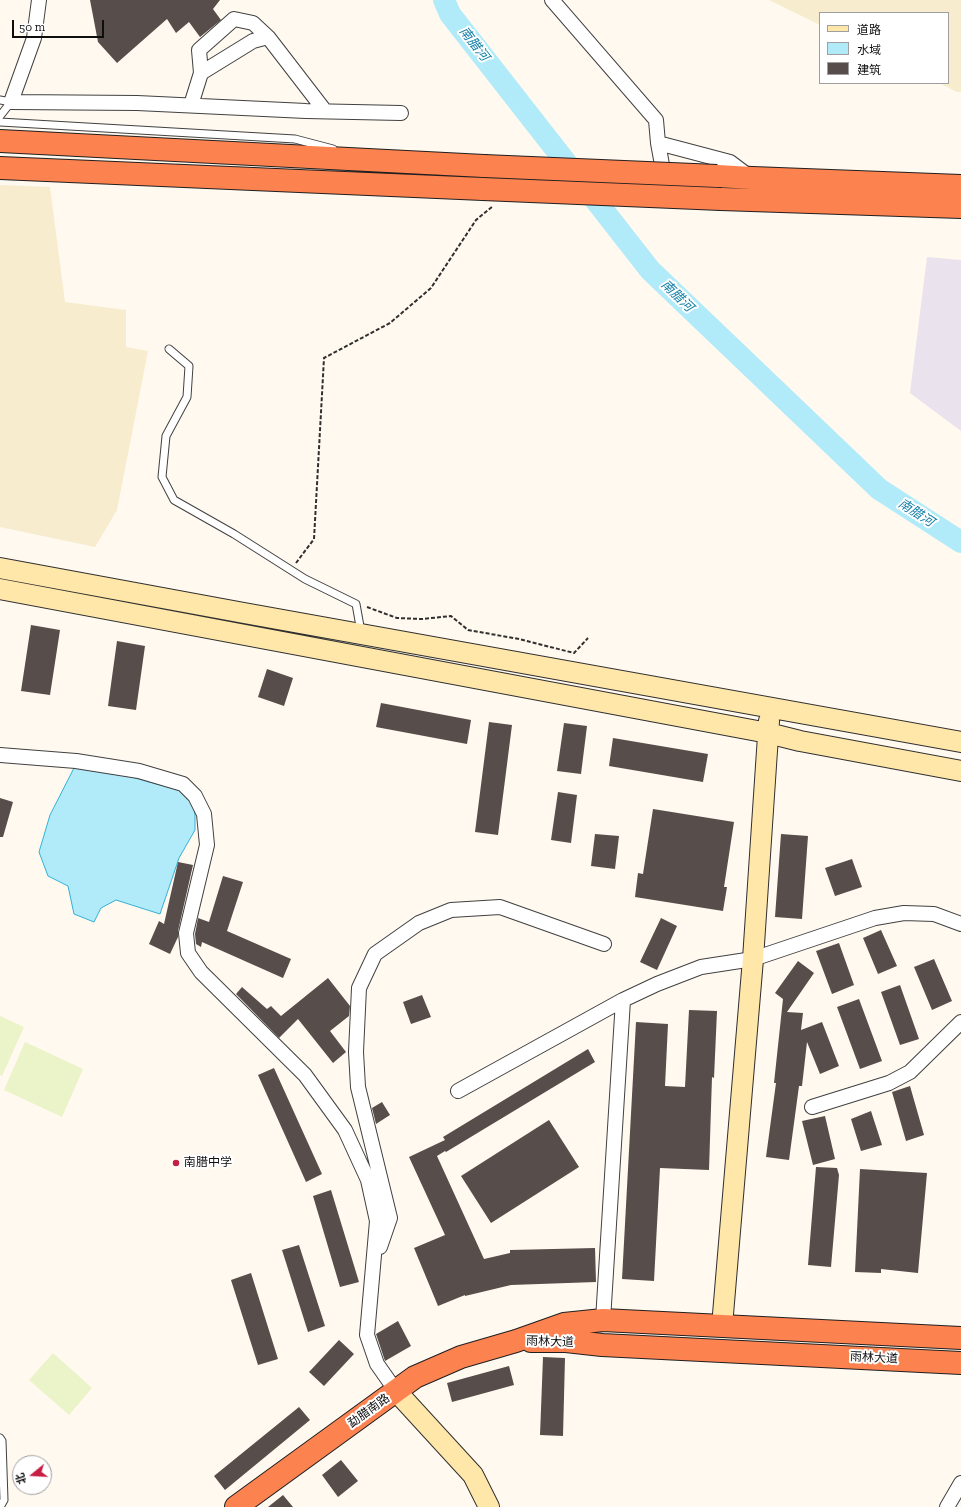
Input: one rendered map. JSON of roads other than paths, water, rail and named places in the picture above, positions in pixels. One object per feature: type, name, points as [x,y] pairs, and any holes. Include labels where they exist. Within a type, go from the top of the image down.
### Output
[{"type":"highway","points":[[0,141],[484,166],[961,186]]},
{"type":"highway","points":[[0,168],[490,196],[721,198],[961,207]]},
{"type":"highway","name":"雨林大道","points":[[516,1341],[564,1324],[603,1320],[961,1338]]},
{"type":"highway","name":"雨林大道","points":[[516,1341],[566,1341],[602,1345],[961,1363]]},
{"type":"highway","name":"勐腊南路","points":[[236,1507],[415,1377],[461,1357],[516,1341]]},
{"type":"street","points":[[39,0],[34,38],[6,101],[137,103],[401,113]]},
{"type":"street","points":[[552,0],[656,120],[664,179],[685,207],[742,210],[773,201]]},
{"type":"street","points":[[191,105],[201,73],[200,50],[234,20],[253,23],[268,37],[325,111]]},
{"type":"street","points":[[201,73],[253,41],[268,37]]},
{"type":"street","points":[[658,143],[730,162],[752,178]]},
{"type":"street","points":[[0,568],[244,614],[961,742]]},
{"type":"street","points":[[0,589],[961,771]]},
{"type":"street","points":[[240,634],[244,614]]},
{"type":"street","points":[[722,1326],[753,959],[770,708]]},
{"type":"street","points":[[0,755],[76,761],[140,771],[183,784],[195,796],[204,814],[207,845],[186,933],[188,953],[201,972],[305,1075],[344,1130],[368,1180],[377,1221],[368,1335],[377,1364],[396,1391],[473,1475],[489,1507]]},
{"type":"street","points":[[373,1266],[390,1218],[358,1087],[356,1052],[359,988],[375,954],[419,923],[451,910],[500,907],[604,944]]},
{"type":"street","points":[[458,1091],[623,1000],[657,984],[701,967],[753,959],[876,918],[904,913],[934,914],[961,924]]},
{"type":"street","points":[[603,1320],[623,1000]]},
{"type":"street","points":[[812,1107],[890,1083],[910,1072],[961,1022]]},
{"type":"street","points":[[946,1507],[961,1483]]},
{"type":"lane","points":[[0,116],[6,101]]},
{"type":"lane","points":[[0,122],[295,139],[378,160]]},
{"type":"lane","points":[[169,349],[190,366],[187,397],[166,436],[162,477],[174,500],[234,534],[304,580],[356,604],[362,634]]},
{"type":"lane","points":[[0,1438],[2,1441],[4,1500],[0,1507]]},
{"type":"water","points":[[74,768],[128,776],[182,791],[192,799],[195,815],[195,830],[179,858],[160,914],[116,900],[101,908],[94,922],[74,914],[68,886],[48,876],[39,852],[50,815]]},
{"type":"waterway","name":"南腊河","points":[[444,0],[450,14],[650,270],[879,489],[961,542]]},
{"type":"place","name":"南腊中学","points":[[176,1163]]}]
